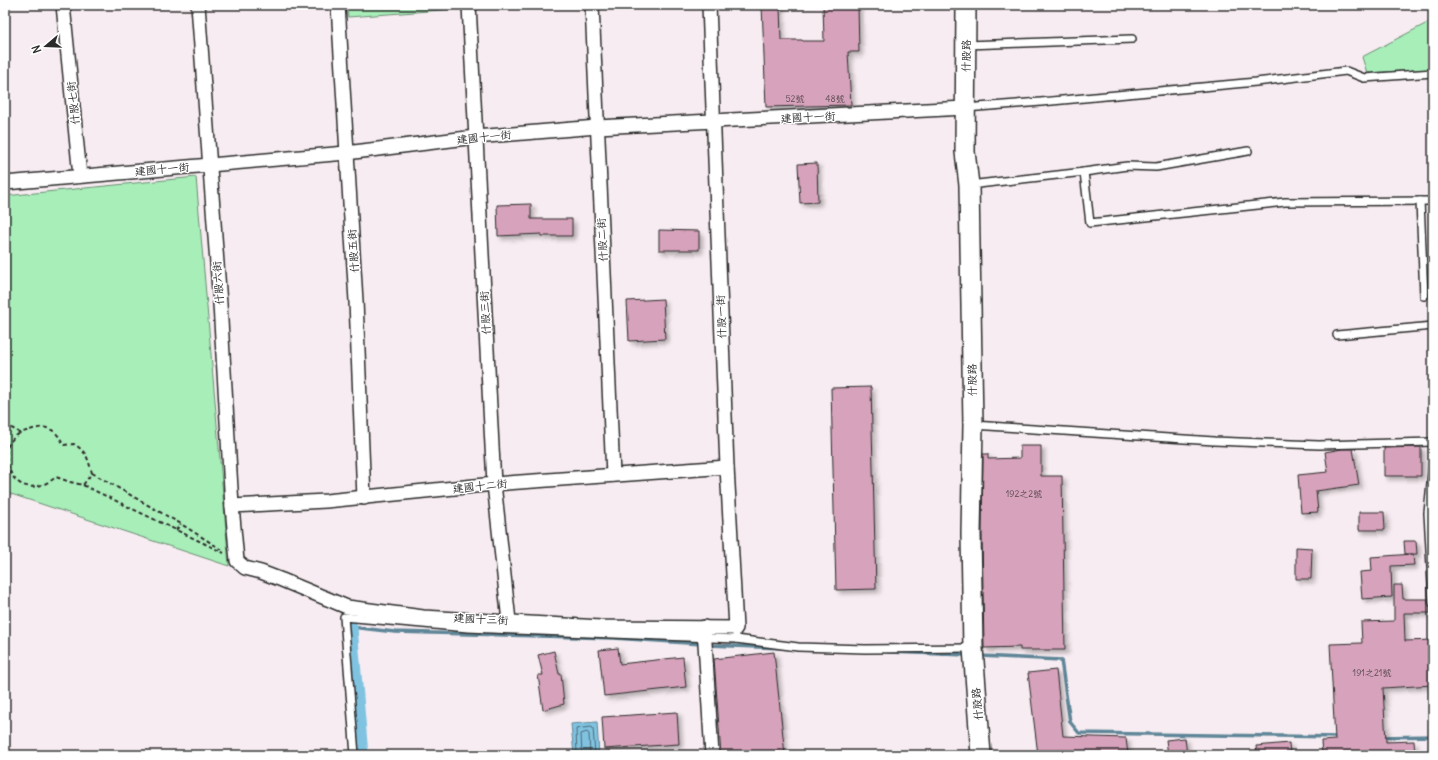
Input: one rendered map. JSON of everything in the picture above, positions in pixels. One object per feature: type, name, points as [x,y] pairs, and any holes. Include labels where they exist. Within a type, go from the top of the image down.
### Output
[{"type":"street","name":"什股七街","points":[[63,5],[80,176]]},
{"type":"street","name":"什股六街","points":[[198,5],[220,304],[232,506],[237,560]]},
{"type":"street","name":"什股五街","points":[[338,5],[356,301],[364,498]]},
{"type":"street","name":"什股三街","points":[[469,5],[494,484],[510,621]]},
{"type":"street","name":"什股二街","points":[[592,5],[613,475]]},
{"type":"street","name":"什股一街","points":[[709,5],[736,634]]},
{"type":"street","name":"什股路","points":[[966,5],[965,152],[969,184],[973,425],[971,534],[973,648],[981,755]]},
{"type":"street","name":"建國十一街","points":[[5,182],[346,153],[475,137],[597,127],[965,108]]},
{"type":"street","name":"建國十二街","points":[[232,506],[326,501],[494,484],[728,467]]},
{"type":"street","name":"建國十三街","points":[[237,560],[245,568],[282,580],[347,607],[423,617],[736,634]]},
{"type":"street","points":[[704,633],[712,755]]},
{"type":"lane","points":[[966,45],[1132,39]]},
{"type":"lane","points":[[965,108],[1081,99],[1346,71],[1364,78],[1433,73]]},
{"type":"lane","points":[[969,184],[1127,166],[1156,167],[1248,151]]},
{"type":"lane","points":[[1084,172],[1090,223],[1285,202],[1433,201]]},
{"type":"lane","points":[[1420,201],[1424,296]]},
{"type":"lane","points":[[1337,335],[1433,326]]},
{"type":"lane","points":[[973,425],[1214,441],[1304,445],[1433,442]]},
{"type":"lane","points":[[1433,463],[1428,513],[1433,603]]},
{"type":"lane","points":[[355,755],[344,617],[468,628],[704,633]]},
{"type":"lane","points":[[736,634],[798,647],[865,649],[973,648]]},
{"type":"path","points":[[5,424],[20,433]]},
{"type":"path","points":[[40,426],[48,428],[59,435],[64,445],[74,444],[82,449],[88,458],[92,473],[181,524],[237,560],[83,485],[56,477],[48,484],[36,487],[25,486],[14,480],[9,471],[6,455],[10,442],[20,433],[40,426]]},
{"type":"path","points":[[5,470],[9,471]]},
{"type":"path","points":[[83,485],[92,473]]},
{"type":"path","points":[[176,530],[181,524]]},
{"type":"green space","points":[[347,5],[455,5],[455,9],[348,17]]},
{"type":"green space","points":[[1433,20],[1433,69],[1367,73],[1362,57]]},
{"type":"green space","points":[[196,177],[229,566],[5,492],[5,196]]},
{"type":"water","points":[[597,722],[599,755],[574,755],[571,724]]},
{"type":"building","points":[[762,5],[780,5],[781,40],[824,41],[823,5],[858,5],[859,52],[848,52],[851,105],[766,107]]},
{"type":"building","points":[[817,163],[818,202],[800,203],[798,164]]},
{"type":"building","points":[[531,204],[531,219],[572,219],[572,236],[541,236],[541,234],[498,236],[497,205]]},
{"type":"building","points":[[659,230],[699,231],[699,250],[659,250]]},
{"type":"building","points":[[663,299],[665,339],[629,341],[627,301]]},
{"type":"building","points":[[871,387],[876,589],[836,590],[831,388]]},
{"type":"building","points":[[1020,446],[1041,446],[1041,476],[1062,476],[1065,650],[1020,650],[1020,647],[984,648],[982,534],[983,454],[988,454],[988,459],[1020,458]]},
{"type":"building","points":[[1421,447],[1421,476],[1384,476],[1384,448]]},
{"type":"building","points":[[1353,449],[1359,485],[1316,491],[1318,512],[1301,513],[1298,475],[1328,472],[1325,452]]},
{"type":"building","points":[[1359,512],[1384,512],[1385,530],[1359,530]]},
{"type":"building","points":[[1404,541],[1416,541],[1417,554],[1405,554]]},
{"type":"building","points":[[1296,547],[1312,548],[1311,579],[1296,579]]},
{"type":"building","points":[[1413,554],[1414,565],[1391,566],[1392,597],[1362,599],[1360,572],[1372,571],[1371,557]]},
{"type":"building","points":[[1394,585],[1402,585],[1403,599],[1428,599],[1428,604],[1430,607],[1430,613],[1404,613],[1405,641],[1433,640],[1433,685],[1383,688],[1386,742],[1414,741],[1415,755],[1322,755],[1321,741],[1335,740],[1330,644],[1362,643],[1361,622],[1394,621]]},
{"type":"building","points":[[618,648],[620,664],[683,657],[686,687],[604,696],[599,650]]},
{"type":"building","points":[[554,651],[559,674],[561,674],[564,704],[543,710],[538,675],[543,675],[538,655]]},
{"type":"building","points":[[774,652],[785,755],[721,755],[714,659]]},
{"type":"building","points":[[1056,670],[1063,736],[1126,738],[1128,755],[1038,755],[1028,673]]},
{"type":"building","points":[[677,712],[679,744],[604,749],[602,717]]},
{"type":"building","points":[[1185,738],[1187,755],[1168,755],[1166,740]]},
{"type":"building","points":[[1289,743],[1290,755],[1257,755],[1256,746]]},
{"type":"waterway","points":[[351,627],[395,632],[614,638],[702,644]]},
{"type":"waterway","points":[[351,627],[362,755]]},
{"type":"waterway","points":[[708,645],[783,648]]},
{"type":"waterway","points":[[888,652],[967,655]]},
{"type":"waterway","points":[[980,656],[1061,660],[1070,722],[1079,733],[1338,737]]},
{"type":"waterway","points":[[1382,737],[1433,736]]}]
